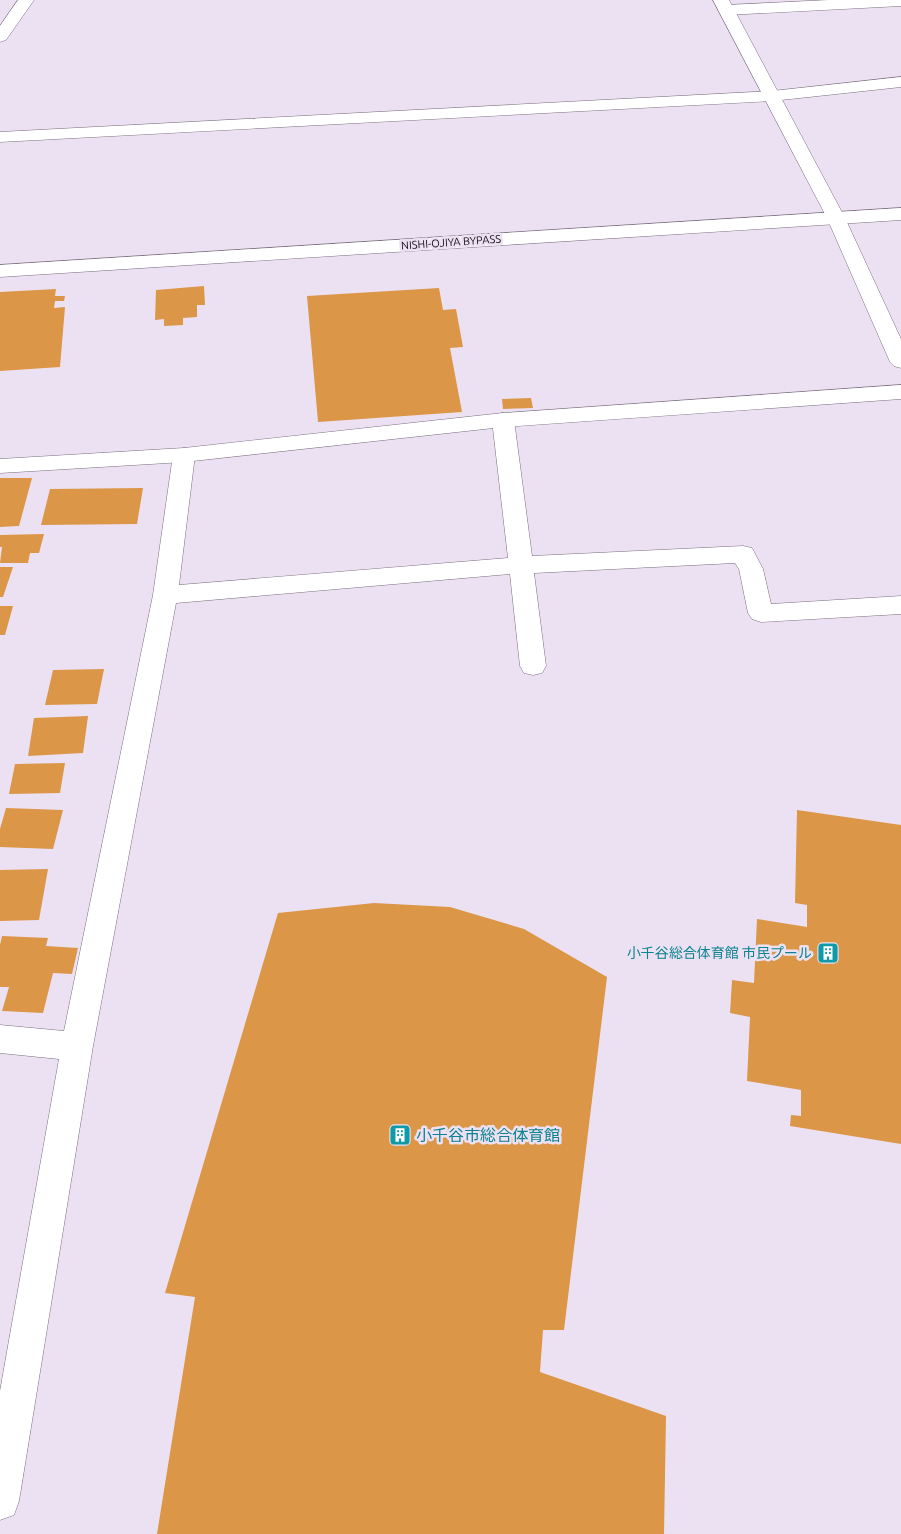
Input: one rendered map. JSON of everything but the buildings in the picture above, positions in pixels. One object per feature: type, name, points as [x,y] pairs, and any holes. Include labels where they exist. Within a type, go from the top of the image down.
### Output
[{"type":"main road","points":[[0,37],[26,0]]},
{"type":"main road","points":[[901,1],[724,5],[836,218],[901,362]]},
{"type":"main road","points":[[0,137],[772,96],[901,82]]},
{"type":"main road","name":"NISHI-OJIYA BYPASS","points":[[0,271],[901,214]]},
{"type":"main road","points":[[0,466],[184,454],[503,420],[901,392]]},
{"type":"main road","points":[[503,420],[533,666]]},
{"type":"main road","points":[[0,1501],[8,1407],[165,595],[184,454]]},
{"type":"main road","points":[[165,595],[521,565],[743,554],[751,569],[761,613],[901,605]]},
{"type":"main road","points":[[0,1039],[77,1046]]},
{"type":"place","name":"小千谷総合体育館 市民プール","points":[[828,953]]},
{"type":"place","name":"小千谷市総合体育館","points":[[400,1135]]}]
